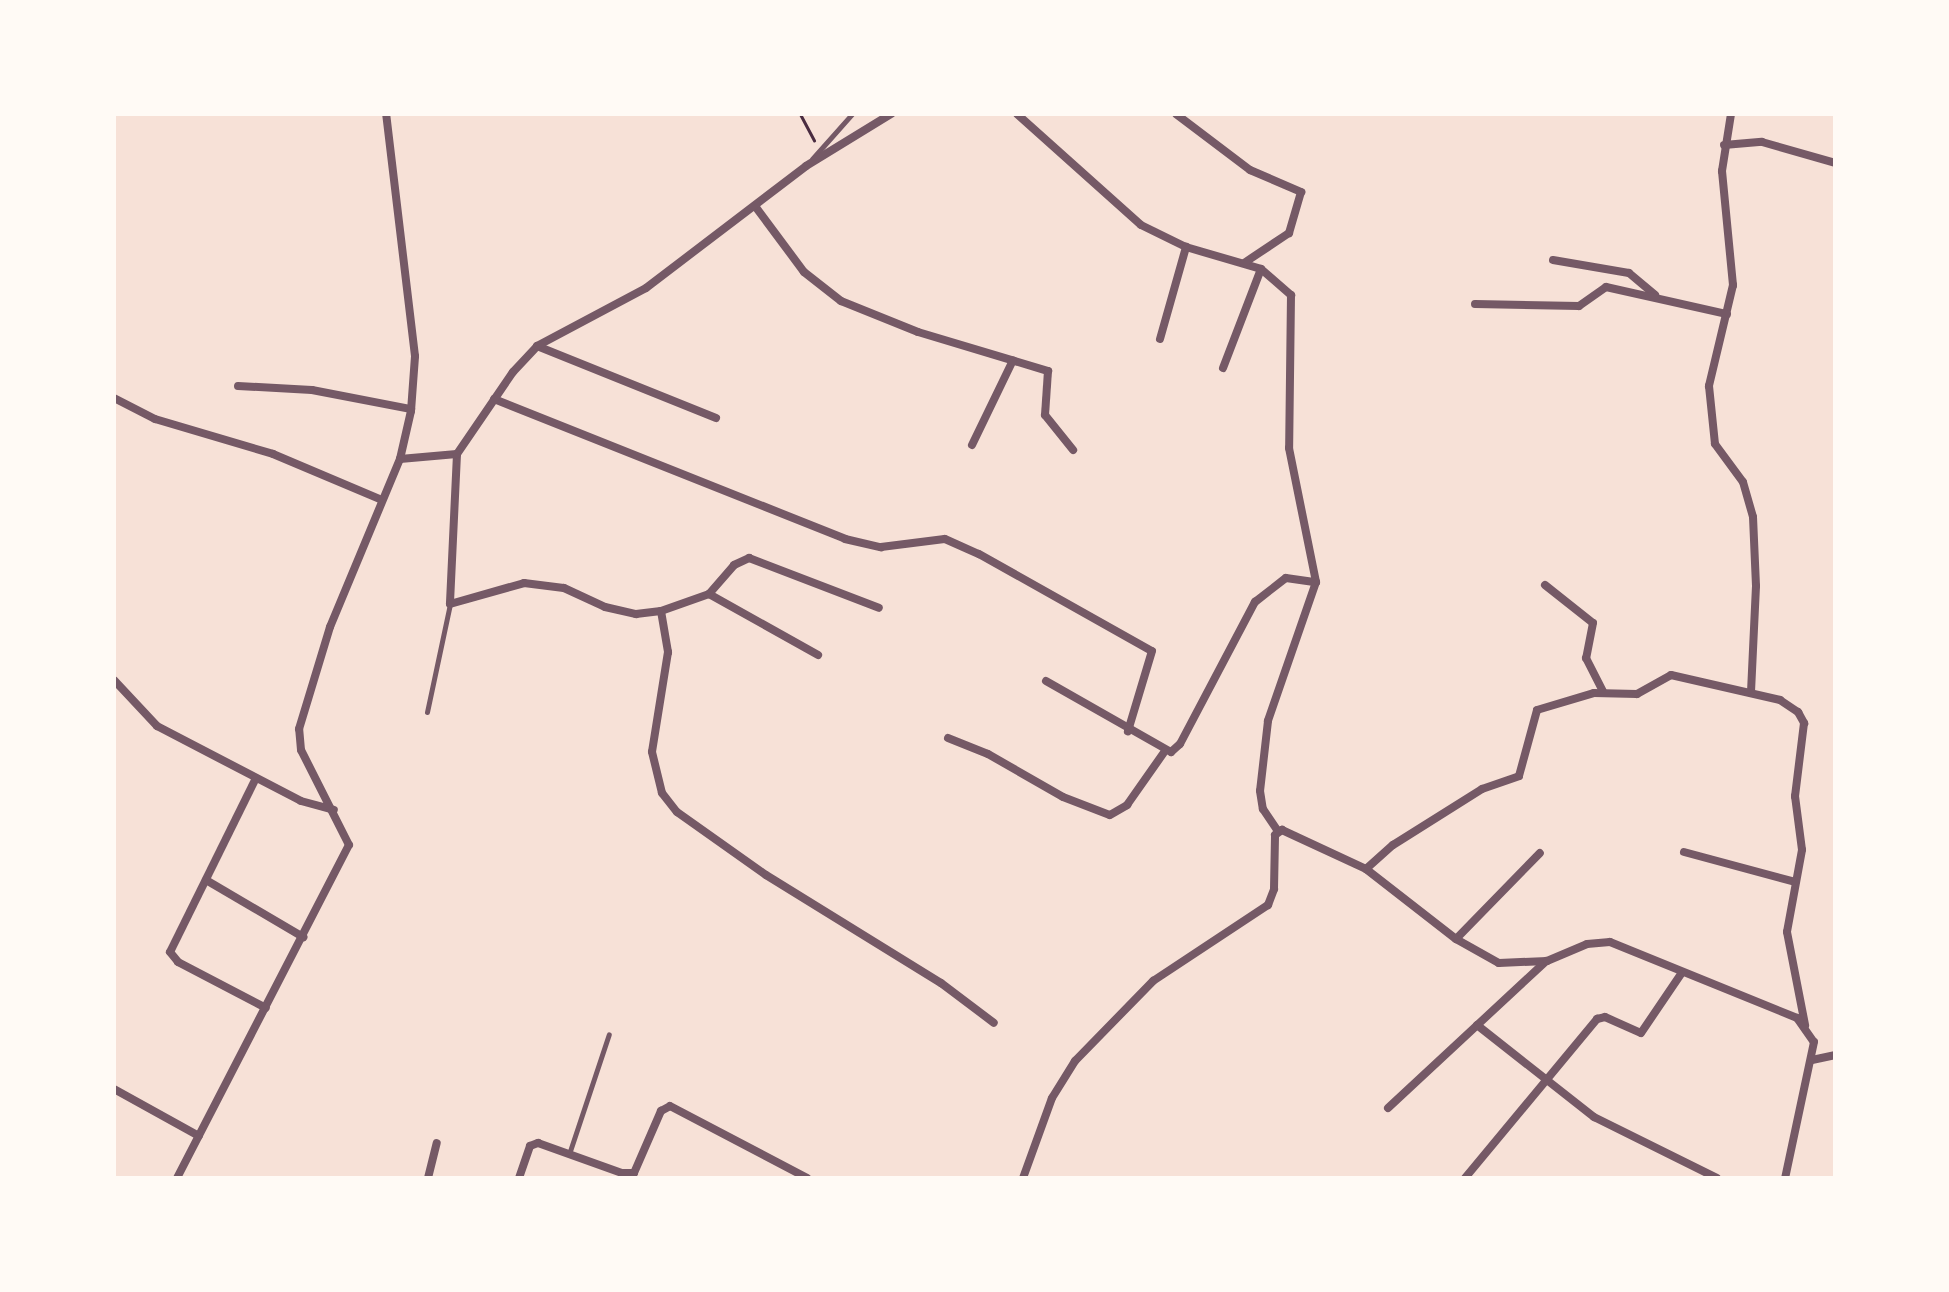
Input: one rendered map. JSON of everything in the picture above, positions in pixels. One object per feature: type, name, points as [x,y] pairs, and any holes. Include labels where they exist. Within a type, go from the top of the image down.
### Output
[{"type":"street","points":[[177,1178],[349,845],[301,750],[301,718],[330,627],[400,459],[411,409],[414,341],[386,114]]},
{"type":"street","points":[[879,608],[749,558],[734,565],[709,594],[661,611],[627,613],[564,588],[524,583],[450,604],[457,454],[494,399],[537,346],[646,288],[806,166],[891,114]]},
{"type":"street","points":[[1017,114],[1128,215],[1186,247],[1261,269],[1291,295],[1289,448],[1316,582],[1268,721],[1260,791],[1263,809],[1277,830],[1366,869],[1456,939],[1499,963],[1547,961]]},
{"type":"street","points":[[1176,114],[1250,170],[1301,192],[1289,233],[1243,264]]},
{"type":"street","points":[[1731,114],[1722,171],[1733,266],[1727,314],[1711,365],[1711,421],[1720,456],[1749,494],[1753,517],[1756,586],[1751,693]]},
{"type":"street","points":[[1724,145],[1762,142],[1835,163]]},
{"type":"street","points":[[755,206],[804,272],[828,294],[918,332],[1050,374],[1045,415],[1073,450]]},
{"type":"street","points":[[1160,339],[1186,247]]},
{"type":"street","points":[[1553,260],[1629,273],[1655,295]]},
{"type":"street","points":[[1223,368],[1261,269]]},
{"type":"street","points":[[1475,304],[1579,306],[1606,287],[1655,295],[1727,314]]},
{"type":"street","points":[[537,346],[716,418]]},
{"type":"street","points":[[972,445],[1013,360]]},
{"type":"street","points":[[238,386],[312,390],[411,409]]},
{"type":"street","points":[[114,398],[155,419],[273,454],[382,500]]},
{"type":"street","points":[[494,399],[845,539],[881,547],[945,539],[979,554],[1152,651],[1128,731]]},
{"type":"street","points":[[400,459],[441,458],[457,454]]},
{"type":"street","points":[[948,738],[988,754],[1063,797],[1110,815],[1127,805],[1165,751],[1180,744],[1261,596],[1286,578],[1316,582]]},
{"type":"street","points":[[1545,585],[1593,623],[1586,658],[1603,691]]},
{"type":"street","points":[[709,594],[818,655]]},
{"type":"street","points":[[661,611],[668,652],[652,752],[662,793],[677,812],[766,875],[941,983],[994,1023]]},
{"type":"street","points":[[1366,869],[1393,845],[1482,789],[1519,776],[1537,710],[1603,691],[1637,694],[1671,675],[1788,704],[1804,723],[1795,796],[1802,850],[1787,932],[1805,1025],[1814,1042],[1785,1178]]},
{"type":"street","points":[[114,680],[157,726],[301,801],[334,810]]},
{"type":"street","points":[[1046,681],[1165,751]]},
{"type":"street","points":[[256,778],[171,944],[172,958],[266,1008]]},
{"type":"street","points":[[1023,1178],[1052,1098],[1075,1061],[1153,981],[1268,905],[1274,889],[1277,830]]},
{"type":"street","points":[[1684,852],[1795,882]]},
{"type":"street","points":[[1456,939],[1540,853]]},
{"type":"street","points":[[206,880],[303,937]]},
{"type":"street","points":[[1388,1108],[1547,961],[1587,944],[1610,942],[1681,974],[1787,1012],[1805,1025]]},
{"type":"street","points":[[1465,1178],[1600,1017],[1635,1033],[1647,1029],[1681,974]]},
{"type":"street","points":[[1477,1025],[1615,1129],[1717,1178]]},
{"type":"street","points":[[1812,1060],[1835,1055]]},
{"type":"street","points":[[114,1089],[199,1136]]},
{"type":"street","points":[[519,1178],[534,1143],[634,1173],[655,1121],[670,1106],[807,1178]]},
{"type":"street","points":[[428,1178],[437,1143]]},
{"type":"lane","points":[[806,166],[852,114]]},
{"type":"lane","points":[[427,712],[450,604]]},
{"type":"lane","points":[[569,1154],[609,1034]]},
{"type":"path","points":[[800,114],[819,150]]}]
